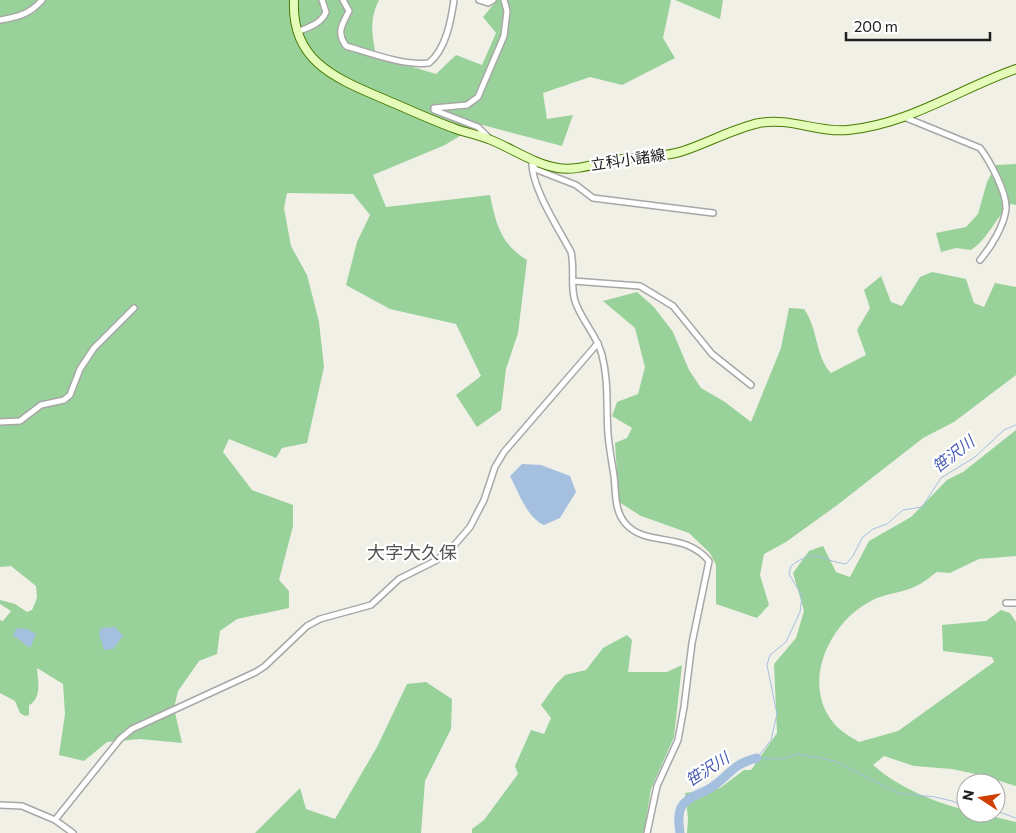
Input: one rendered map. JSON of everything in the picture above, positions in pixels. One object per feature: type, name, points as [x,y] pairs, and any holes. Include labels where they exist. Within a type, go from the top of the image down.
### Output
[{"type":"main road","name":"立科小諸線","points":[[294,0],[294,22],[297,32],[311,58],[339,77],[376,96],[434,121],[490,140],[532,160],[560,169],[573,169],[624,158],[669,155],[760,123],[786,122],[846,130],[870,127],[932,107],[1016,70]]},
{"type":"street","points":[[0,20],[19,17],[36,7],[42,0]]},
{"type":"street","points":[[297,32],[323,18],[326,12],[322,0]]},
{"type":"street","points":[[343,0],[349,11],[340,29],[340,38],[346,46],[409,63],[421,64],[428,63],[439,52],[448,30],[454,0]]},
{"type":"street","points":[[479,0],[488,3],[493,0]]},
{"type":"street","points":[[490,140],[478,127],[434,110],[434,108],[467,104],[478,96],[504,36],[507,11],[504,0]]},
{"type":"street","points":[[904,117],[980,148],[985,154],[1000,186],[1006,206],[991,247],[980,260]]},
{"type":"street","points":[[532,160],[535,169],[576,185],[593,198],[713,213]]},
{"type":"street","points":[[532,160],[531,168],[536,183],[574,264],[572,291],[577,307],[598,343],[606,372],[608,434],[615,499],[621,516],[633,530],[640,534],[684,543],[696,549],[709,561],[692,643],[678,740],[657,786],[647,833]]},
{"type":"street","points":[[573,281],[640,286],[673,306],[712,354],[751,385]]},
{"type":"street","points":[[0,422],[20,420],[41,404],[64,400],[73,389],[80,369],[94,348],[134,308]]},
{"type":"street","points":[[55,820],[120,739],[132,729],[256,672],[265,666],[307,626],[320,619],[372,605],[399,579],[435,561],[451,549],[470,527],[484,500],[499,459],[598,343]]},
{"type":"street","points":[[1006,603],[1016,603]]},
{"type":"street","points":[[0,805],[22,806],[55,820],[73,833]]},
{"type":"green space","points":[[0,0],[379,0],[373,21],[376,56],[436,74],[456,55],[482,65],[496,33],[483,17],[497,0],[671,0],[663,38],[675,58],[622,85],[590,77],[543,93],[547,119],[573,115],[562,146],[479,124],[445,145],[373,175],[386,207],[490,195],[497,225],[501,233],[511,247],[527,260],[518,333],[506,369],[501,410],[477,427],[456,395],[481,376],[456,324],[390,309],[346,285],[357,242],[370,215],[353,194],[287,193],[284,208],[291,246],[307,275],[319,322],[324,367],[307,443],[282,448],[276,458],[229,439],[223,452],[252,490],[293,505],[293,526],[279,580],[289,591],[289,608],[237,619],[220,631],[217,654],[199,661],[178,691],[174,708],[182,743],[140,739],[107,742],[84,761],[59,755],[65,714],[63,684],[37,668],[38,694],[29,705],[29,715],[25,716],[20,713],[15,701],[0,693],[0,620],[3,621],[11,611],[0,604],[0,600],[15,604],[27,612],[32,610],[37,598],[36,586],[11,566],[0,567]]},
{"type":"green space","points":[[675,0],[723,0],[720,19]]},
{"type":"green space","points":[[1016,164],[1016,205],[1011,204],[1005,210],[983,240],[971,250],[956,248],[941,252],[936,233],[966,227],[978,214],[987,182],[996,165]]},
{"type":"green space","points":[[932,272],[966,279],[974,303],[984,307],[995,283],[1016,287],[1016,375],[954,422],[923,438],[836,506],[786,542],[764,554],[760,575],[769,605],[757,618],[716,604],[716,565],[710,553],[689,533],[641,516],[619,502],[615,443],[627,438],[632,428],[612,416],[617,402],[638,394],[645,367],[635,328],[603,301],[637,292],[654,307],[673,332],[689,370],[701,388],[725,402],[751,422],[781,348],[789,308],[804,309],[812,325],[822,358],[831,373],[866,355],[857,330],[870,308],[864,290],[881,276],[891,302],[902,306],[920,277]]},
{"type":"green space","points":[[1016,430],[1016,556],[979,559],[950,573],[937,572],[913,588],[876,598],[857,610],[834,635],[826,650],[821,666],[819,683],[821,699],[834,724],[859,742],[898,731],[994,662],[992,657],[943,651],[942,625],[986,621],[1001,610],[1010,613],[1016,622],[1016,786],[1006,783],[1006,773],[971,773],[952,769],[914,766],[884,756],[873,765],[893,780],[916,793],[956,807],[956,823],[1006,823],[1006,820],[1016,822],[1016,833],[687,833],[688,818],[685,793],[720,788],[744,770],[751,770],[777,733],[774,664],[796,638],[804,611],[793,573],[809,551],[823,546],[836,572],[850,577],[869,541],[911,517],[947,480],[963,472]]},
{"type":"green space","points":[[627,635],[632,640],[628,672],[667,672],[682,665],[674,737],[651,789],[644,833],[472,833],[472,829],[484,820],[518,774],[515,766],[531,730],[544,734],[551,718],[541,705],[556,684],[565,675],[586,670],[603,648]]},
{"type":"green space","points":[[426,682],[452,699],[451,729],[425,781],[421,833],[255,833],[300,788],[306,809],[335,819],[377,747],[407,684]]},
{"type":"water","points":[[522,464],[541,465],[570,476],[576,492],[560,518],[544,525],[528,510],[510,476]]},
{"type":"water","points":[[115,627],[123,636],[113,649],[104,650],[99,634],[101,628]]},
{"type":"water","points":[[17,628],[27,629],[36,634],[30,648],[13,635]]},
{"type":"waterway","name":"笹沢川","points":[[757,758],[771,740],[777,714],[767,665],[770,655],[786,642],[800,612],[802,596],[789,574],[791,566],[800,560],[813,556],[846,564],[853,556],[862,538],[873,529],[887,524],[903,510],[922,507],[941,478],[975,457],[1004,430],[1016,425]]},
{"type":"waterway","points":[[758,758],[782,759],[798,754],[835,761],[898,793],[935,797],[956,803]]},
{"type":"waterway","name":"笹沢川","points":[[680,833],[680,809],[691,797],[712,787],[742,763],[757,758]]},
{"type":"waterway","points":[[1006,814],[1016,818]]},
{"type":"district","name":"大字大久保","points":[[412,553]]}]
